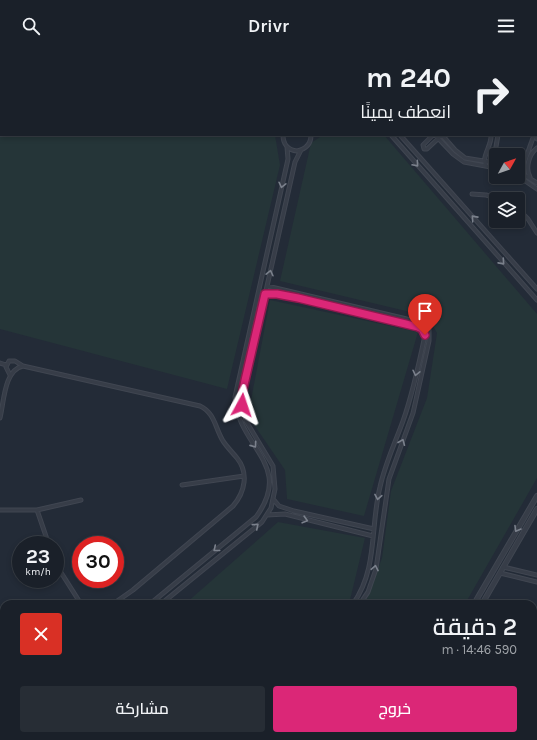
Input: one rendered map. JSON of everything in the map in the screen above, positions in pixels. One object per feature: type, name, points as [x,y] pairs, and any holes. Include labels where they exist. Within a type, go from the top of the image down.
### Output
[{"type":"street","points":[[155,600],[256,517],[267,499],[269,478],[267,467],[241,425],[236,411],[235,397],[288,159],[287,147],[283,140],[283,136]]},
{"type":"street","points":[[166,600],[262,522],[267,515],[273,500],[275,477],[273,466],[250,429],[242,405],[243,389],[295,162],[301,150],[309,144],[311,136]]},
{"type":"street","points":[[392,136],[537,300]]},
{"type":"street","points":[[401,136],[537,289]]},
{"type":"street","points":[[433,136],[423,145],[424,149],[427,149],[441,136]]},
{"type":"street","points":[[435,136],[453,154],[464,162],[489,167]]},
{"type":"street","points":[[443,136],[460,155],[472,160],[489,162]]},
{"type":"street","points":[[486,166],[484,161],[491,136]]},
{"type":"street","points":[[497,148],[498,136]]},
{"type":"street","points":[[525,160],[535,136]]},
{"type":"street","points":[[287,147],[294,150],[301,150]]},
{"type":"street","points":[[530,177],[527,166],[533,152],[537,148]]},
{"type":"street","points":[[525,174],[537,183]]},
{"type":"street","points":[[525,181],[537,190]]},
{"type":"street","points":[[472,194],[489,196]]},
{"type":"street","points":[[525,216],[537,233]]},
{"type":"street","points":[[267,286],[411,320],[424,324],[429,330],[430,341],[417,397],[389,479],[376,569],[368,592],[363,600]]},
{"type":"street","points":[[265,294],[277,294],[298,298],[418,327],[424,332],[423,345],[410,399],[380,487],[373,536],[372,558],[368,575],[356,600]]},
{"type":"street","points":[[6,365],[13,360],[23,366],[203,407],[213,418],[223,441],[240,462],[244,476],[243,491],[233,506],[133,590],[119,600]]},
{"type":"street","points":[[0,363],[6,365]]},
{"type":"street","points":[[6,365],[6,369],[10,375]]},
{"type":"street","points":[[0,418],[10,375],[16,369],[23,366]]},
{"type":"street","points":[[182,485],[244,476]]},
{"type":"street","points":[[476,600],[537,496]]},
{"type":"street","points":[[0,510],[37,510],[82,500]]},
{"type":"street","points":[[273,500],[279,506],[294,511],[374,529]]},
{"type":"street","points":[[484,600],[537,509]]},
{"type":"street","points":[[37,510],[46,536]]},
{"type":"street","points":[[267,515],[285,514],[373,536]]},
{"type":"street","points":[[503,567],[537,575]]},
{"type":"street","points":[[500,573],[537,582]]},
{"type":"street","points":[[64,577],[78,600]]},
{"type":"shaded area","points":[[0,136],[275,136],[280,165],[227,389],[0,329]]},
{"type":"shaded area","points":[[322,136],[385,136],[537,314],[537,478],[467,600],[366,600],[382,558],[391,491],[427,398],[437,333],[427,316],[280,281],[311,143]]},
{"type":"shaded area","points":[[270,300],[418,332],[364,516],[287,499],[285,470],[248,416]]},
{"type":"shaded area","points":[[278,522],[365,538],[350,600],[190,600]]},
{"type":"route","points":[[242,405],[243,389],[265,294],[277,294],[298,298],[418,327],[422,329],[425,335]]}]
